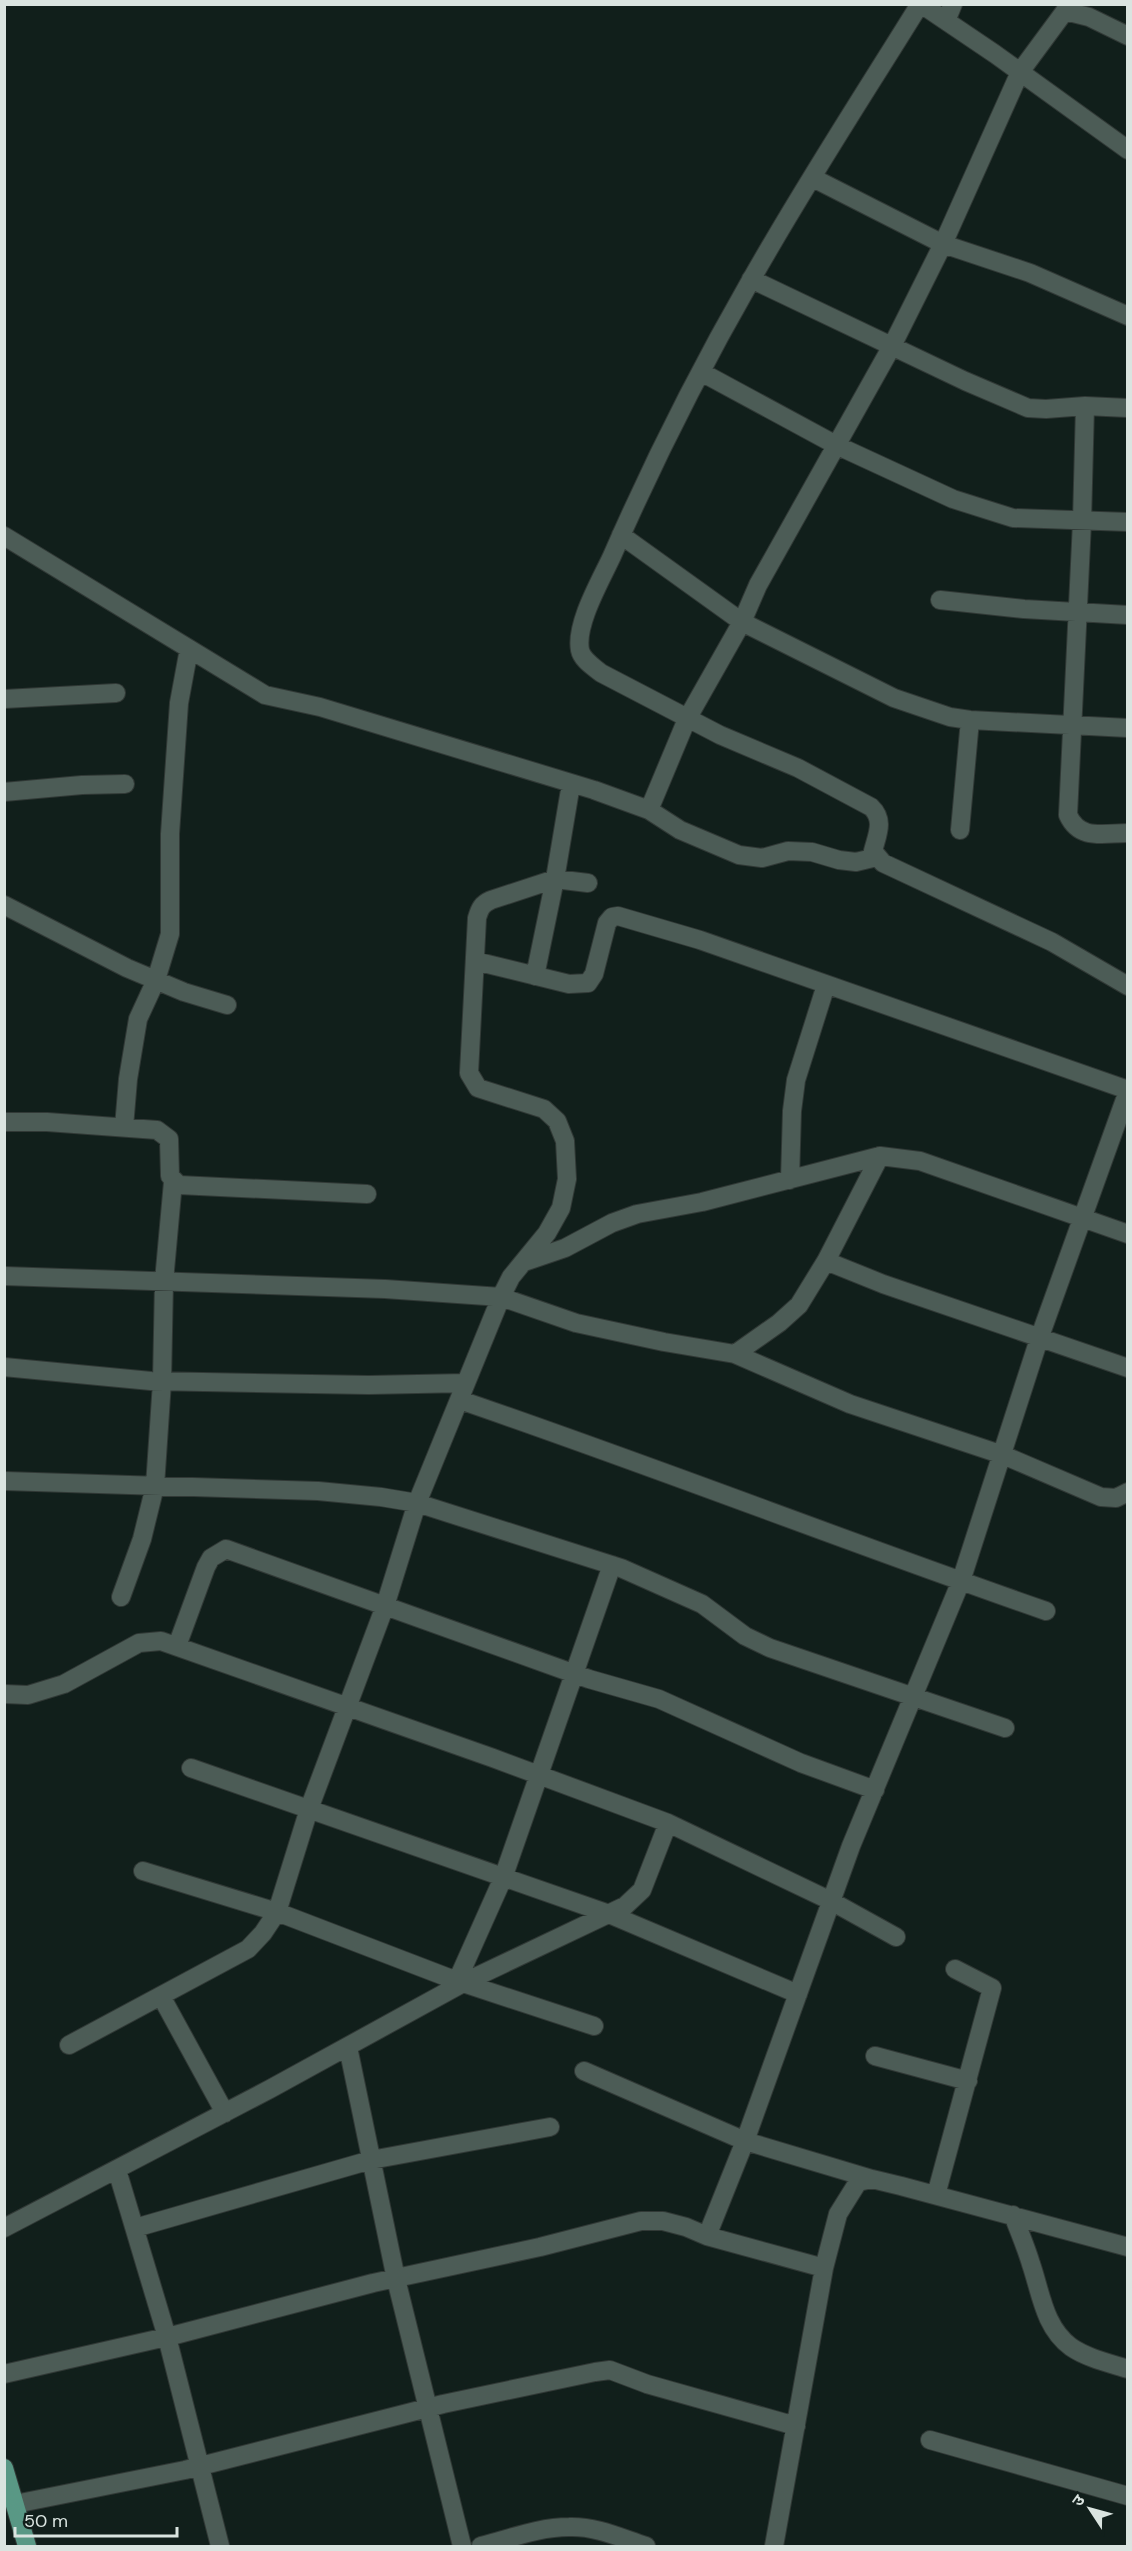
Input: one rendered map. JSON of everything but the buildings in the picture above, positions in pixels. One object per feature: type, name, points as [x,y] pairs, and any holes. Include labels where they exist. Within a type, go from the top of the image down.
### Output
[{"type":"main road","points":[[4,2468],[27,2547]]},
{"type":"street","points":[[1128,150],[1020,72],[950,13],[920,4],[751,279],[701,372],[621,535],[585,616],[580,638],[580,652],[588,663],[601,673],[687,719],[769,758],[798,768],[871,807],[879,818],[880,824],[873,851],[883,863],[1052,942],[1128,986]]},
{"type":"street","points":[[649,810],[687,719],[742,622],[758,585],[892,346],[943,244],[1020,72],[1066,8],[1128,36]]},
{"type":"street","points":[[813,178],[943,244],[1030,273],[1128,316]]},
{"type":"street","points":[[751,279],[965,381],[1028,408],[1085,406],[1128,408]]},
{"type":"street","points":[[701,372],[836,445],[933,491],[988,511],[1013,518],[1128,522]]},
{"type":"street","points":[[1085,406],[1082,522],[1068,815],[1073,826],[1082,832],[1128,833]]},
{"type":"street","points":[[621,535],[742,622],[894,698],[950,717],[970,720],[1128,728]]},
{"type":"street","points":[[4,536],[265,695],[320,707],[649,810],[680,830],[739,855],[762,858],[788,851],[812,852],[839,860],[856,862],[877,857]]},
{"type":"street","points":[[940,600],[1024,609],[1128,615]]},
{"type":"street","points":[[124,1127],[128,1079],[138,1019],[156,980],[170,934],[171,822],[179,703],[189,649]]},
{"type":"street","points":[[4,699],[116,693]]},
{"type":"street","points":[[960,830],[970,720]]},
{"type":"street","points":[[4,792],[82,785],[125,784]]},
{"type":"street","points":[[535,976],[571,784]]},
{"type":"street","points":[[69,2045],[248,1949],[263,1933],[277,1912],[309,1809],[385,1606],[417,1503],[501,1297],[522,1263],[547,1233],[561,1208],[567,1179],[565,1141],[557,1121],[544,1109],[485,1091],[473,1082],[469,1073],[477,918],[484,904],[555,879],[588,883]]},
{"type":"street","points":[[4,905],[128,968],[184,992],[227,1005]]},
{"type":"street","points":[[475,961],[569,984],[588,983],[594,974],[607,923],[612,917],[618,916],[700,940],[1128,1090],[1039,1339],[961,1581],[831,1901],[745,2141],[707,2236]]},
{"type":"street","points":[[790,1180],[792,1111],[796,1080],[826,985]]},
{"type":"street","points":[[4,1122],[147,1128],[165,1134],[169,1139],[170,1176],[173,1182],[164,1281],[162,1382],[155,1486],[142,1539],[121,1597]]},
{"type":"street","points":[[522,1263],[565,1248],[612,1223],[637,1214],[702,1202],[880,1156],[921,1161],[1128,1234]]},
{"type":"street","points":[[735,1354],[779,1323],[799,1305],[826,1262],[880,1156]]},
{"type":"street","points":[[173,1182],[179,1185],[368,1194]]},
{"type":"street","points":[[826,1262],[882,1284],[1128,1368]]},
{"type":"street","points":[[4,1276],[385,1289],[501,1297],[576,1323],[664,1342],[735,1354],[850,1404],[1003,1455],[1101,1497],[1116,1498],[1128,1492]]},
{"type":"street","points":[[4,1367],[162,1382],[369,1385],[463,1391],[639,1462],[1046,1611]]},
{"type":"street","points":[[4,1481],[318,1491],[417,1503],[612,1565],[702,1604],[736,1630],[770,1648],[1005,1728]]},
{"type":"street","points":[[177,1646],[206,1567],[211,1558],[226,1549],[573,1673],[659,1699],[801,1763],[875,1790]]},
{"type":"street","points":[[460,1982],[503,1878],[612,1565]]},
{"type":"street","points":[[4,1694],[28,1695],[64,1684],[139,1643],[160,1641],[540,1775],[668,1823],[831,1901],[896,1937]]},
{"type":"street","points":[[191,1768],[609,1914],[798,1994]]},
{"type":"street","points":[[4,2228],[348,2047],[460,1982],[625,1906],[642,1890],[668,1823]]},
{"type":"street","points":[[143,1871],[277,1912],[460,1982],[594,2026]]},
{"type":"street","points":[[936,2195],[992,1988],[955,1969]]},
{"type":"street","points":[[161,1996],[225,2113]]},
{"type":"street","points":[[348,2047],[396,2278],[462,2547]]},
{"type":"street","points":[[875,2056],[968,2081]]},
{"type":"street","points":[[584,2071],[745,2141],[1128,2247]]},
{"type":"street","points":[[135,2228],[371,2160],[550,2127]]},
{"type":"street","points":[[117,2170],[167,2337],[201,2466],[219,2547]]},
{"type":"street","points":[[774,2547],[824,2268],[838,2214],[858,2182],[872,2178]]},
{"type":"street","points":[[1013,2215],[1032,2265],[1041,2302],[1052,2326],[1071,2346],[1099,2360],[1128,2369]]},
{"type":"street","points":[[4,2374],[167,2337],[396,2278],[540,2247],[641,2221],[663,2221],[707,2236],[824,2268]]},
{"type":"street","points":[[15,2504],[201,2466],[428,2409],[610,2370],[647,2384],[796,2426]]},
{"type":"street","points":[[930,2440],[1128,2496]]},
{"type":"street","points":[[482,2547],[539,2531],[569,2527],[603,2531],[646,2547]]}]
